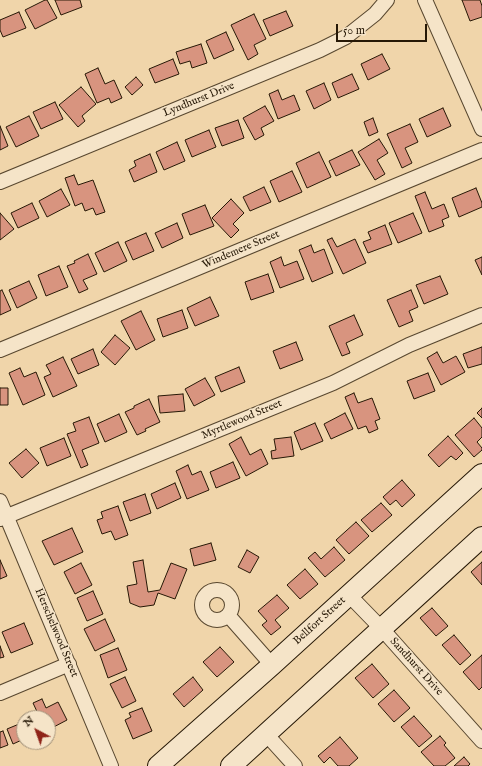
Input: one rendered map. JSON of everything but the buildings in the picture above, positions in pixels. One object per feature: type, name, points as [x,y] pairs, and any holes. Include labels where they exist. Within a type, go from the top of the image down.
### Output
[{"type":"main road","name":"Bellfort Street","points":[[158,766],[272,665],[482,474]]},
{"type":"main road","points":[[231,766],[482,537]]},
{"type":"street","name":"Lyndhurst Drive","points":[[0,182],[320,50],[346,37],[375,14],[388,0]]},
{"type":"street","points":[[425,0],[482,129]]},
{"type":"street","name":"Windemere Street","points":[[0,350],[482,150]]},
{"type":"street","name":"Myrtlewood Street","points":[[3,518],[334,382],[410,345],[482,315]]},
{"type":"street","name":"Herschelwood Street","points":[[0,501],[3,518],[69,664],[111,766]]},
{"type":"street","name":"Sandhurst Drive","points":[[349,595],[382,629],[482,741]]},
{"type":"street","points":[[228,615],[272,665]]},
{"type":"street","points":[[0,693],[69,664]]},
{"type":"street","points":[[266,734],[294,766]]}]
